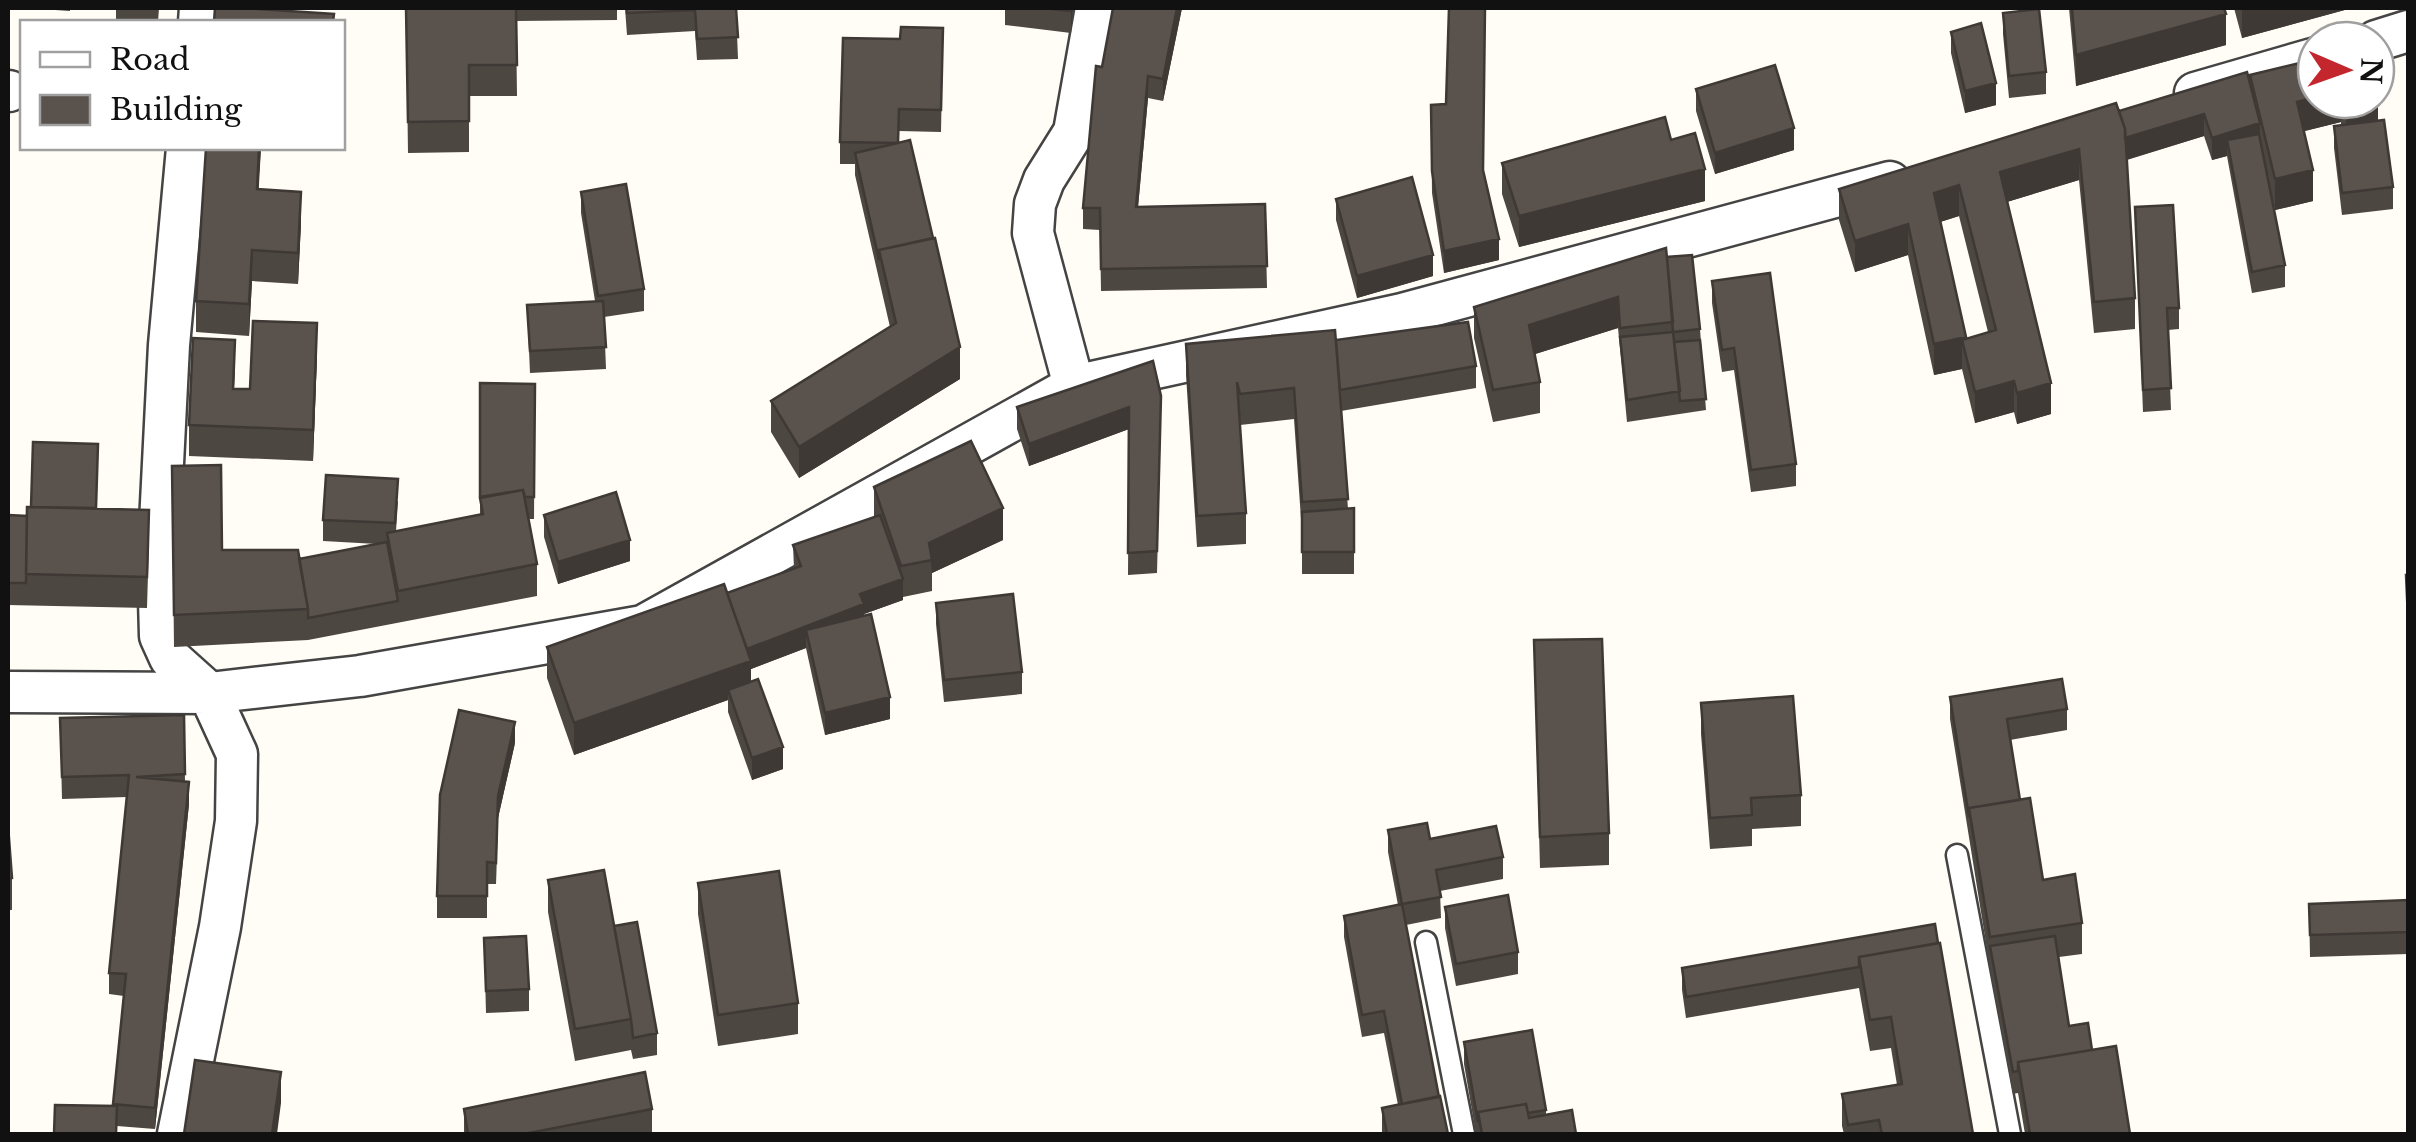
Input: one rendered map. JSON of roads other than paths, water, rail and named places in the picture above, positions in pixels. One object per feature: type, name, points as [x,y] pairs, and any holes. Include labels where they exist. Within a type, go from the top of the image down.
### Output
[{"type":"street","points":[[1074,386],[1033,233],[1044,180],[1074,132],[1096,8]]},
{"type":"street","points":[[2166,102],[2296,64]]},
{"type":"street","points":[[178,1134],[220,927],[236,821],[236,754],[209,693],[170,658],[160,636],[158,562],[169,345],[188,150]]},
{"type":"street","points":[[8,692],[209,693],[360,676],[643,626],[1074,386],[1402,314],[1921,173]]},
{"type":"lane","points":[[1956,855],[2010,1134]]},
{"type":"lane","points":[[1426,942],[1464,1134]]}]
